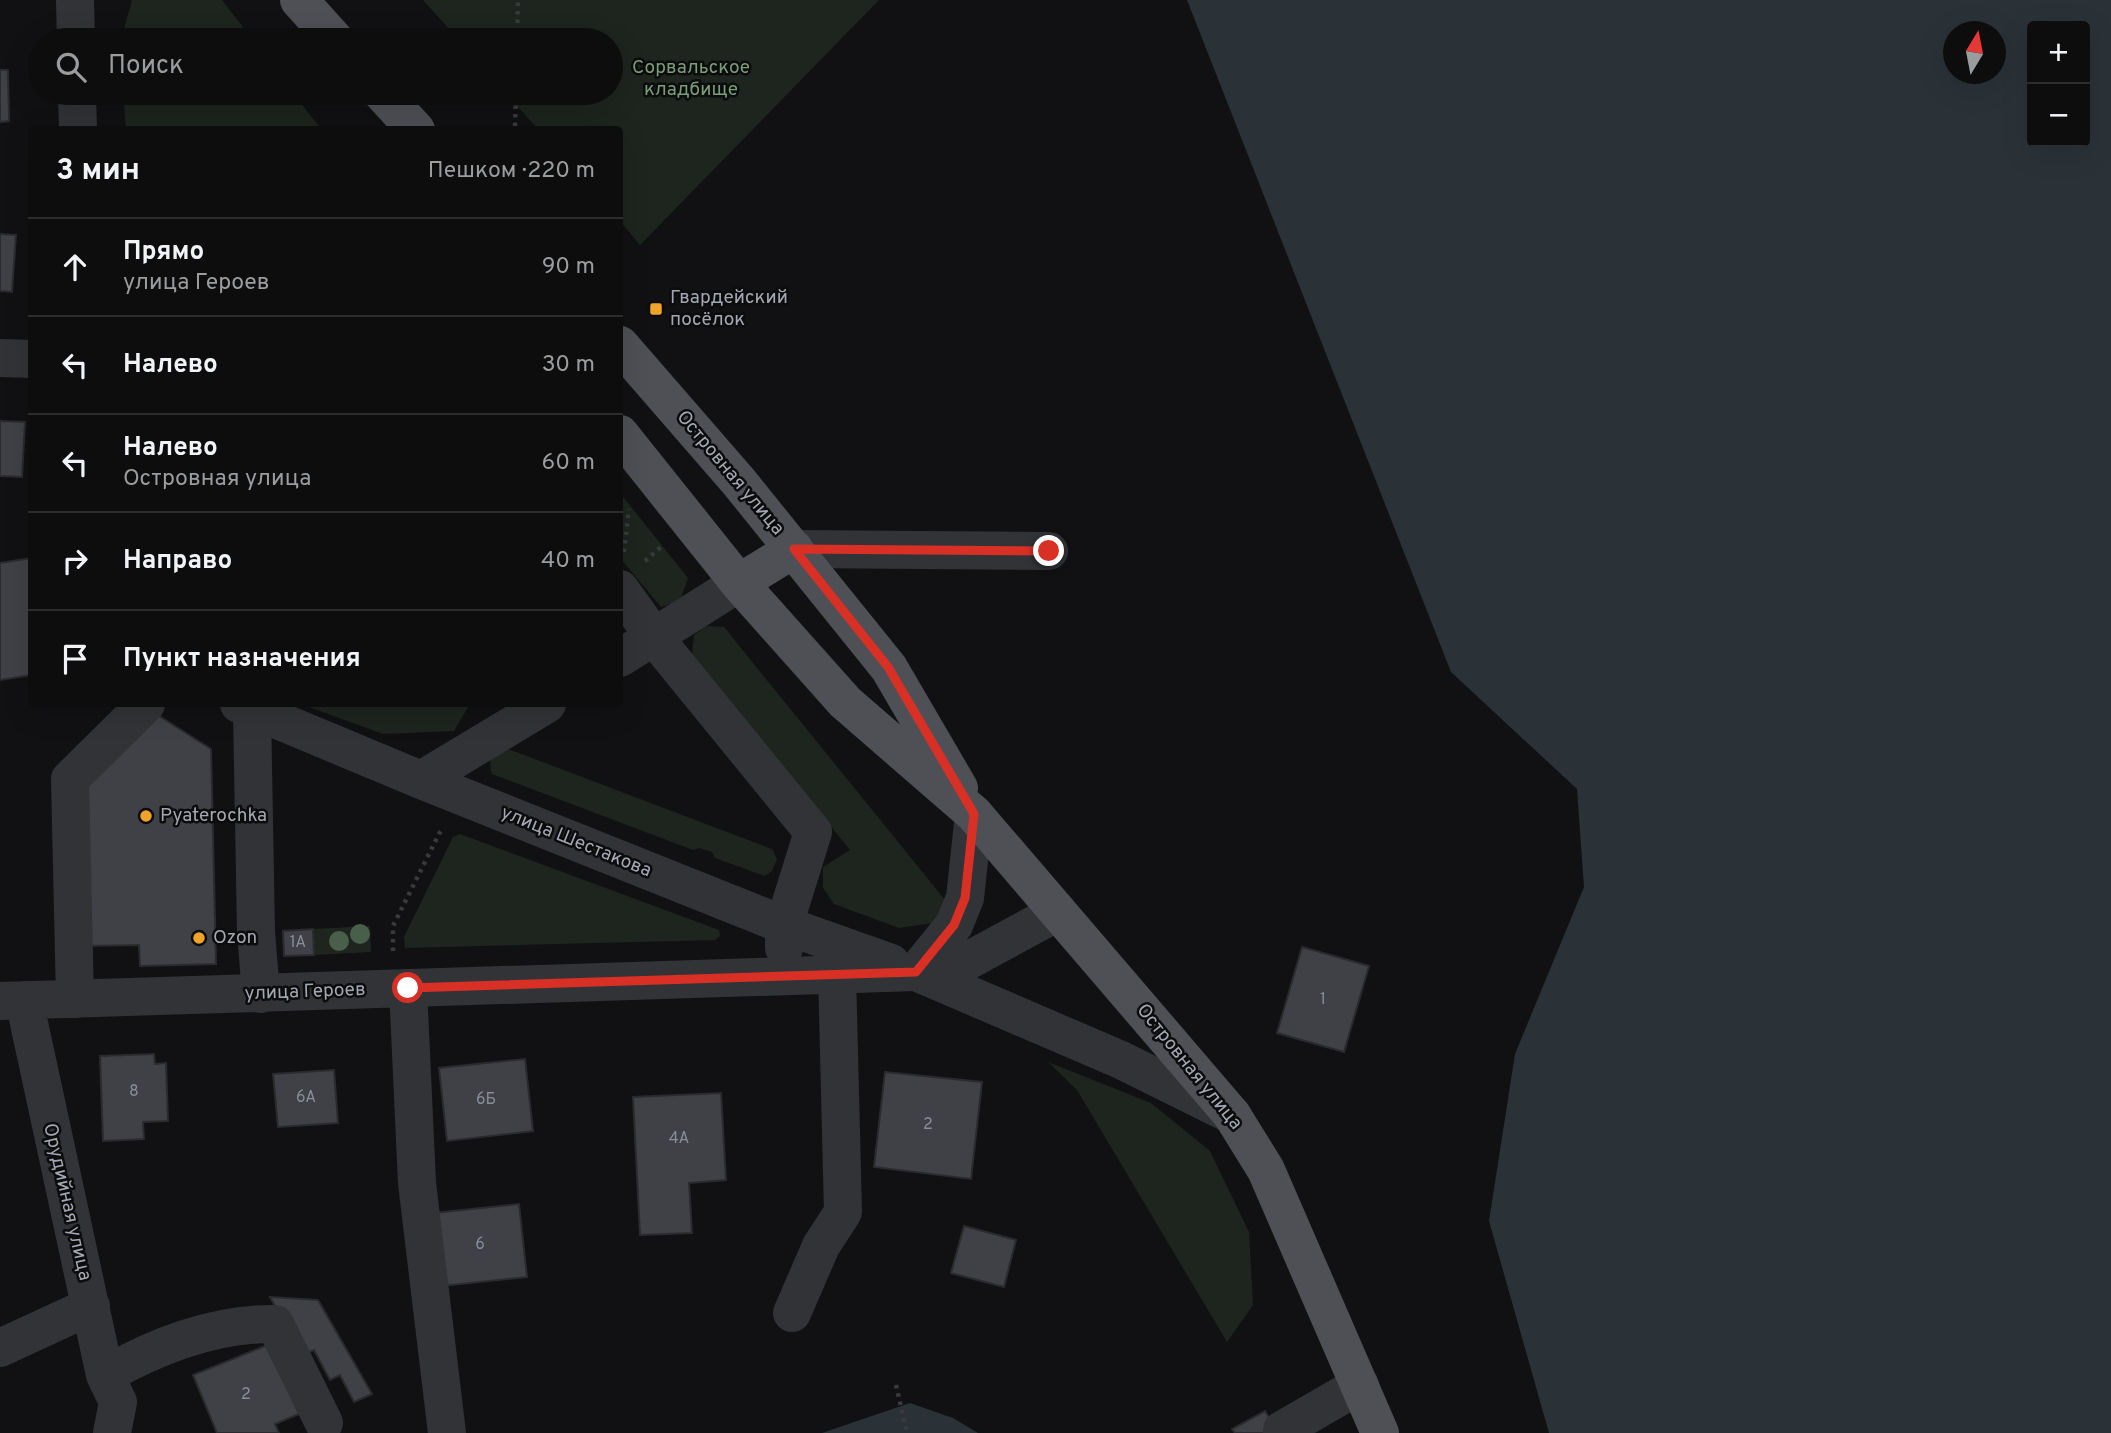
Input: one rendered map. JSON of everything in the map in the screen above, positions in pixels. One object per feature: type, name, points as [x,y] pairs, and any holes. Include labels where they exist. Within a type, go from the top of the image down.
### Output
[{"type":"main road","points":[[299,0],[324,28]]},
{"type":"main road","name":"Островная улица","points":[[623,349],[794,549],[888,667],[974,814]]},
{"type":"main road","name":"Островная улица","points":[[623,438],[739,583],[845,702],[974,814],[1232,1115],[1266,1170],[1380,1433]]},
{"type":"main road","points":[[739,583],[794,549]]},
{"type":"street","points":[[75,0],[76,28]]},
{"type":"street","points":[[77,105],[78,126]]},
{"type":"street","points":[[0,358],[28,359]]},
{"type":"street","points":[[794,549],[1049,551]]},
{"type":"street","points":[[623,580],[654,637],[813,832],[783,925],[785,974]]},
{"type":"street","points":[[623,656],[739,583]]},
{"type":"street","points":[[75,999],[70,779],[143,707]]},
{"type":"street","points":[[246,707],[261,994]]},
{"type":"street","name":"улица Шестакова","points":[[246,707],[783,925],[916,972],[1121,1059],[1232,1115]]},
{"type":"street","points":[[421,780],[542,707]]},
{"type":"street","points":[[916,972],[954,925],[965,898],[974,814]]},
{"type":"street","name":"улица Героев","points":[[12,1001],[261,994],[401,972],[916,972],[960,965],[1058,912]]},
{"type":"street","points":[[401,972],[416,1183],[447,1433]]},
{"type":"street","points":[[792,1313],[821,1246],[843,1212],[837,973]]},
{"type":"street","name":"Орудийная улица","points":[[0,1348],[91,1306],[12,1001]]},
{"type":"street","points":[[91,1306],[105,1375],[118,1402],[112,1433]]},
{"type":"street","points":[[105,1375],[144,1353],[240,1323],[275,1324],[324,1423]]},
{"type":"street","points":[[1282,1430],[1360,1385]]},
{"type":"path","points":[[517,28],[518,0]]},
{"type":"path","points":[[515,126],[516,105]]},
{"type":"path","points":[[623,563],[629,503]]},
{"type":"path","points":[[401,972],[393,926],[444,823]]},
{"type":"path","points":[[896,1385],[907,1433]]},
{"type":"green space","points":[[132,0],[222,0],[244,28],[124,28]]},
{"type":"green space","name":"Сорвальское кладбище","points":[[423,0],[879,0],[640,245],[623,225],[623,126],[535,126],[516,105],[623,105],[623,28],[448,28]]},
{"type":"green space","points":[[124,105],[302,105],[319,126],[126,126]]},
{"type":"green space","points":[[623,497],[688,578],[680,601],[661,607],[623,562]]},
{"type":"green space","points":[[706,626],[724,627],[950,906],[933,923],[899,928],[834,904],[823,888],[823,867],[850,850],[692,655],[694,635]]},
{"type":"green space","points":[[309,707],[468,707],[454,731],[383,734]]},
{"type":"green space","points":[[503,747],[772,849],[777,859],[772,871],[765,876],[715,858],[712,852],[699,848],[693,850],[492,774],[491,758]]},
{"type":"green space","points":[[460,834],[719,930],[720,936],[715,940],[405,948],[404,937],[453,837]]},
{"type":"green space","points":[[370,926],[371,952],[314,955],[313,929]]},
{"type":"green space","points":[[1048,1062],[1151,1103],[1210,1151],[1249,1232],[1253,1305],[1227,1342],[1077,1090]]},
{"type":"shaded area","points":[[1187,0],[2111,0],[2111,1433],[1549,1433],[1489,1221],[1515,1054],[1584,887],[1577,789],[1451,672]]},
{"type":"shaded area","points":[[910,1403],[953,1418],[978,1433],[822,1433]]},
{"type":"building","points":[[0,70],[8,70],[9,121],[0,122]]},
{"type":"building","points":[[0,234],[16,235],[12,292],[0,291]]},
{"type":"building","points":[[0,421],[25,422],[22,477],[0,476]]},
{"type":"building","points":[[28,559],[28,676],[0,680],[0,563]]},
{"type":"building","name":"Pyaterochka","points":[[153,712],[211,749],[216,964],[140,966],[139,945],[85,946],[80,784]]},
{"type":"building","points":[[313,929],[314,955],[284,956],[283,931]]},
{"type":"building","points":[[1302,947],[1369,966],[1344,1052],[1277,1033]]},
{"type":"building","points":[[154,1054],[155,1064],[166,1063],[168,1121],[143,1122],[144,1139],[103,1141],[100,1056]]},
{"type":"building","points":[[525,1059],[533,1131],[447,1141],[439,1068]]},
{"type":"building","points":[[334,1070],[338,1123],[278,1127],[273,1074]]},
{"type":"building","points":[[885,1072],[982,1082],[971,1179],[874,1167]]},
{"type":"building","points":[[721,1093],[726,1180],[689,1183],[692,1233],[640,1235],[633,1097]]},
{"type":"building","points":[[519,1204],[527,1277],[442,1286],[434,1213]]},
{"type":"building","points":[[964,1226],[1016,1240],[1004,1287],[951,1273]]},
{"type":"building","points":[[270,1297],[318,1300],[372,1394],[354,1402],[340,1375],[330,1380],[314,1350],[302,1355]]},
{"type":"building","points":[[270,1344],[299,1414],[275,1424],[279,1433],[217,1433],[193,1375]]},
{"type":"building","points":[[1265,1411],[1278,1433],[1235,1433],[1232,1429]]},
{"type":"place","name":"Гвардейский посёлок","points":[[656,309]]},
{"type":"place","name":"Pyaterochka","points":[[146,816]]},
{"type":"place","name":"Ozon","points":[[199,938]]},
{"type":"route","points":[[408,988],[785,974],[916,972],[954,925],[965,898],[974,814],[888,667],[794,549],[1049,551]]}]
